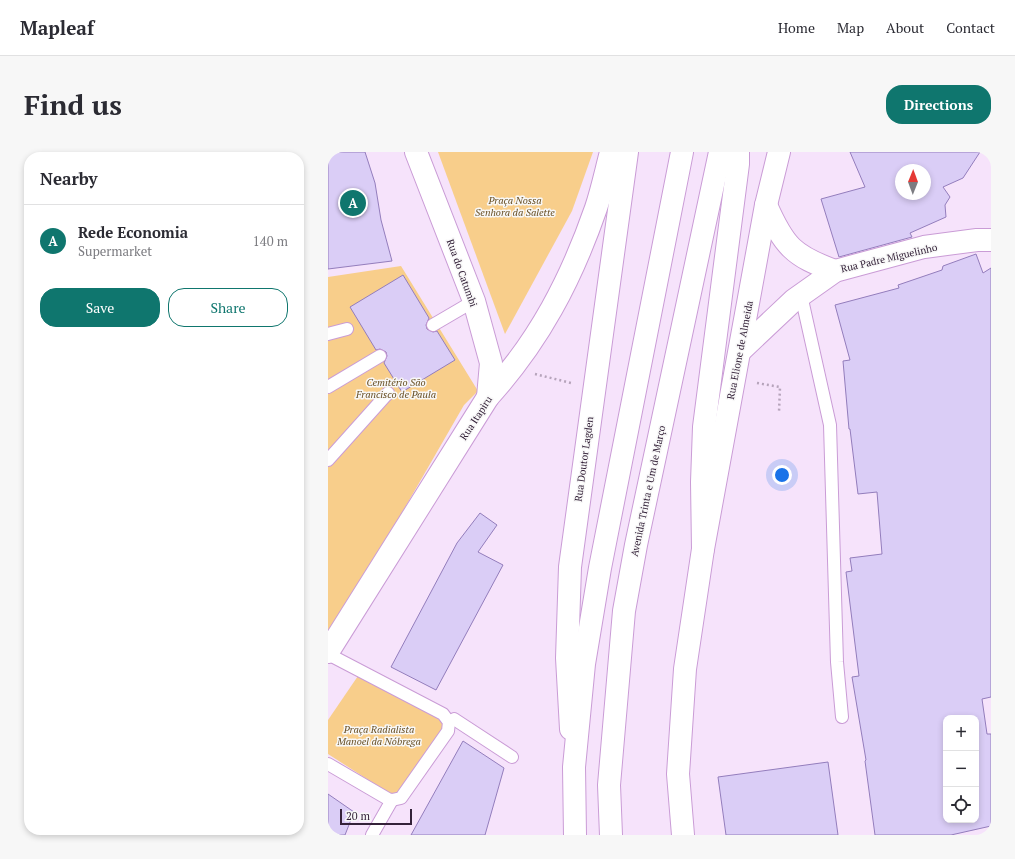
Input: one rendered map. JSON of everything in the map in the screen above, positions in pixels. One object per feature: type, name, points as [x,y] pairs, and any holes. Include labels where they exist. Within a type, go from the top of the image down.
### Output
[{"type":"main road","name":"Rua do Catumbi","points":[[416,152],[474,301],[491,363],[488,398]]},
{"type":"main road","name":"Rua Itapiru","points":[[328,653],[488,398],[514,369],[550,314],[575,261],[596,207],[611,152]]},
{"type":"main road","name":"Rua Doutor Lagden","points":[[574,767],[567,658],[570,567],[627,152]]},
{"type":"main road","points":[[575,835],[574,767],[584,664],[600,568],[682,152]]},
{"type":"main road","name":"Avenida Trinta e Um de Março","points":[[611,835],[609,785],[624,611],[636,545],[720,152]]},
{"type":"main road","points":[[682,835],[678,774],[684,684],[703,549],[702,482],[704,427],[738,164],[738,152]]},
{"type":"main road","name":"Rua Elione de Almeida","points":[[703,549],[766,205],[779,152]]},
{"type":"main road","name":"Rua Padre Miguelinho","points":[[766,205],[774,224],[792,250],[804,259],[835,270]]},
{"type":"main road","name":"Rua Padre Miguelinho","points":[[740,351],[776,316],[835,270],[924,247],[977,240],[991,240]]},
{"type":"lane","points":[[801,295],[830,425],[838,662],[842,717]]},
{"type":"lane","points":[[433,325],[474,301]]},
{"type":"lane","points":[[328,334],[347,328]]},
{"type":"lane","points":[[328,387],[380,356]]},
{"type":"lane","points":[[328,460],[388,393]]},
{"type":"lane","points":[[328,653],[443,714],[449,722],[448,731],[401,798],[392,800],[328,764]]},
{"type":"lane","points":[[454,719],[512,757]]},
{"type":"lane","points":[[372,835],[392,800]]},
{"type":"path","points":[[514,369],[577,385]]},
{"type":"path","points":[[734,378],[780,387],[779,412]]},
{"type":"green space","name":"Praça Nossa Senhora da Salette","points":[[438,152],[593,152],[572,211],[505,334]]},
{"type":"green space","name":"Cemitério São Francisco de Paula","points":[[401,266],[478,391],[464,405],[328,641],[328,277]]},
{"type":"green space","name":"Praça Radialista Manoel da Nóbrega","points":[[360,673],[446,723],[395,797],[328,754],[328,720]]},
{"type":"building","points":[[328,152],[365,152],[375,183],[381,220],[392,261],[328,269]]},
{"type":"building","points":[[850,152],[980,152],[963,178],[943,187],[950,197],[945,205],[946,217],[910,233],[912,237],[839,257],[821,199],[865,187]]},
{"type":"building","points":[[976,254],[983,273],[991,268],[991,697],[982,699],[987,734],[991,734],[991,826],[951,835],[875,835],[866,760],[852,677],[859,676],[846,572],[852,571],[850,558],[882,554],[877,492],[858,494],[849,429],[843,361],[850,360],[835,305],[899,288],[898,285],[942,270],[943,266]]},
{"type":"building","points":[[403,275],[429,318],[426,325],[427,329],[433,332],[437,331],[455,360],[402,392],[384,363],[387,356],[386,352],[380,349],[376,350],[350,307]]},
{"type":"building","points":[[480,513],[497,525],[478,552],[503,565],[436,690],[391,667],[457,543]]},
{"type":"building","points":[[463,741],[504,768],[485,835],[411,835]]},
{"type":"building","points":[[828,762],[838,835],[726,835],[718,777]]},
{"type":"building","points":[[328,794],[354,812],[345,835],[328,835]]},
{"type":"place","name":"Rede Economia","points":[[353,203]]}]
